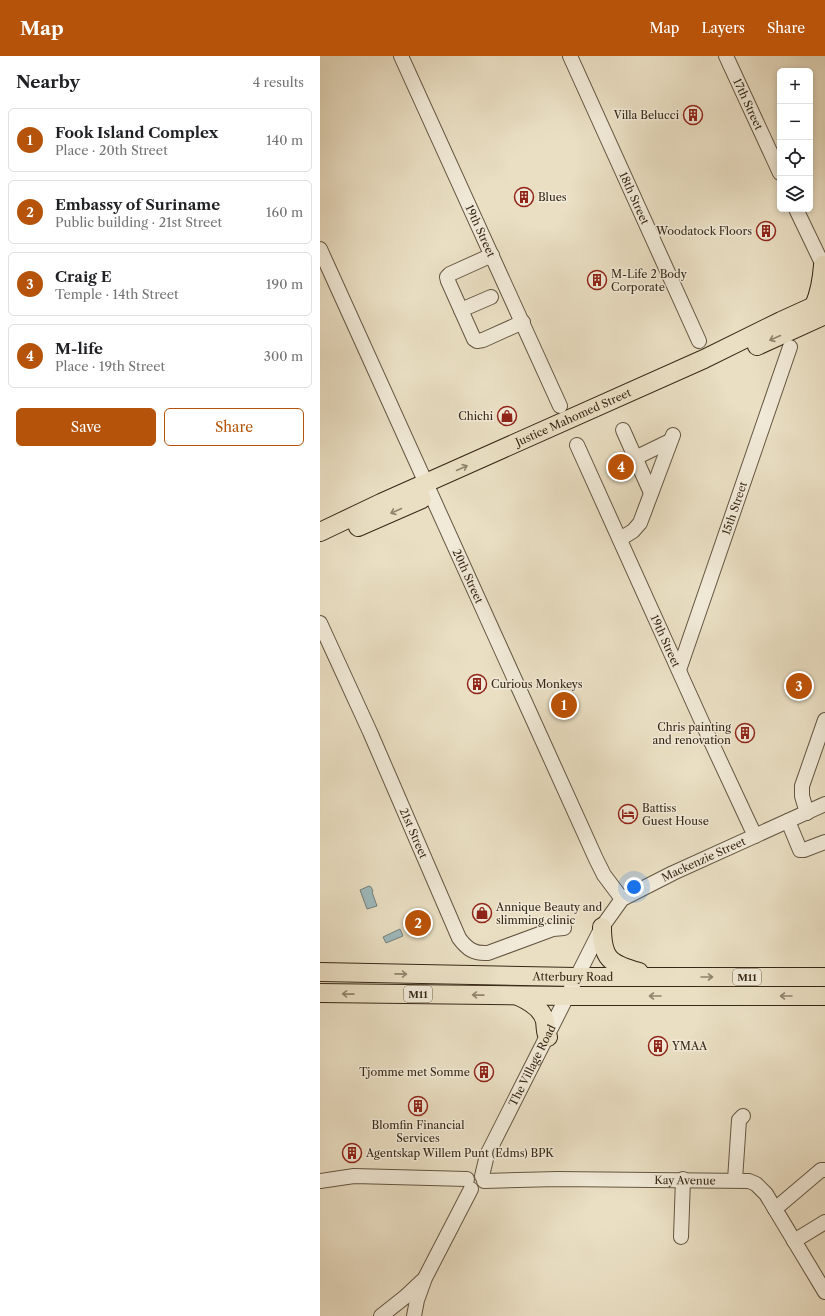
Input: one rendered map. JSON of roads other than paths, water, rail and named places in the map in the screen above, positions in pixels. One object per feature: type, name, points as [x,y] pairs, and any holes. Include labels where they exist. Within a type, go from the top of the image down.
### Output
[{"type":"main road","points":[[821,307],[819,296],[822,284],[823,264]]},
{"type":"main road","name":"Justice Mahomed Street","points":[[320,544],[429,489],[704,359],[821,307]]},
{"type":"main road","name":"Justice Mahomed Street","points":[[320,532],[429,489]]},
{"type":"main road","points":[[602,927],[602,943],[611,961],[619,966],[642,973],[668,977]]},
{"type":"main road","name":"Atterbury Road","points":[[320,972],[576,977],[825,977]]},
{"type":"main road","name":"Atterbury Road","points":[[320,993],[517,996],[825,996]]},
{"type":"main road","points":[[517,996],[532,1003],[538,1009],[544,1018],[548,1037]]},
{"type":"street","name":"19th Street","points":[[401,56],[560,406]]},
{"type":"street","name":"18th Street","points":[[570,56],[699,341]]},
{"type":"street","name":"17th Street","points":[[726,56],[777,166]]},
{"type":"street","points":[[797,212],[823,264]]},
{"type":"street","points":[[823,264],[825,244]]},
{"type":"street","name":"20th Street","points":[[320,250],[596,859],[604,875],[622,899]]},
{"type":"street","points":[[492,255],[447,277],[448,281],[474,339],[477,341],[483,340],[522,322]]},
{"type":"street","points":[[461,310],[491,297]]},
{"type":"street","name":"15th Street","points":[[679,670],[790,347]]},
{"type":"street","points":[[623,430],[651,493]]},
{"type":"street","points":[[620,539],[633,531],[640,523],[671,438],[635,458]]},
{"type":"street","name":"19th Street","points":[[577,445],[756,836]]},
{"type":"street","name":"21st Street","points":[[320,622],[459,938],[463,944],[474,952],[488,953],[553,929],[564,928]]},
{"type":"street","points":[[807,813],[802,796],[802,786],[825,720]]},
{"type":"street","name":"Mackenzie Street","points":[[576,977],[602,927],[622,899],[673,873],[825,804]]},
{"type":"street","points":[[788,821],[800,850],[804,850],[825,842]]},
{"type":"street","name":"The Village Road","points":[[475,1179],[548,1037],[576,977]]},
{"type":"street","points":[[735,1180],[739,1120],[743,1116]]},
{"type":"street","points":[[775,1209],[822,1170],[825,1170]]},
{"type":"street","name":"Kay Avenue","points":[[320,1181],[354,1176],[475,1179],[683,1179],[748,1181],[756,1184],[766,1194],[825,1292]]},
{"type":"street","points":[[414,1316],[417,1300],[425,1278],[475,1179]]},
{"type":"street","points":[[681,1237],[683,1179]]},
{"type":"street","points":[[794,1241],[825,1222]]},
{"type":"street","points":[[381,1316],[412,1291],[425,1278]]},
{"type":"water","points":[[369,886],[373,891],[372,892],[377,906],[367,909],[360,890]]},
{"type":"water","points":[[400,929],[403,936],[386,943],[383,937]]},
{"type":"place","name":"Villa Belucci","points":[[693,115]]},
{"type":"place","name":"Blues","points":[[524,197]]},
{"type":"place","name":"Woodatock Floors","points":[[766,231]]},
{"type":"place","name":"M-Life 2 Body Corporate","points":[[597,280]]},
{"type":"place","name":"Chichi","points":[[507,416]]},
{"type":"place","name":"M-life","points":[[621,467]]},
{"type":"place","name":"Curious Monkeys","points":[[477,684]]},
{"type":"place","name":"Craig E","points":[[799,686]]},
{"type":"place","name":"Fook Island Complex","points":[[564,705]]},
{"type":"place","name":"Chris painting and renovation","points":[[745,733]]},
{"type":"place","name":"Battiss Guest House","points":[[628,814]]},
{"type":"place","name":"Annique Beauty and slimming clinic","points":[[482,913]]},
{"type":"place","name":"Embassy of Suriname","points":[[418,923]]},
{"type":"place","name":"YMAA","points":[[658,1046]]},
{"type":"place","name":"Tjomme met Somme","points":[[484,1072]]},
{"type":"place","name":"Blomfin Financial Services","points":[[418,1106]]},
{"type":"place","name":"Agentskap Willem Punt (Edms) BPK","points":[[352,1153]]}]
